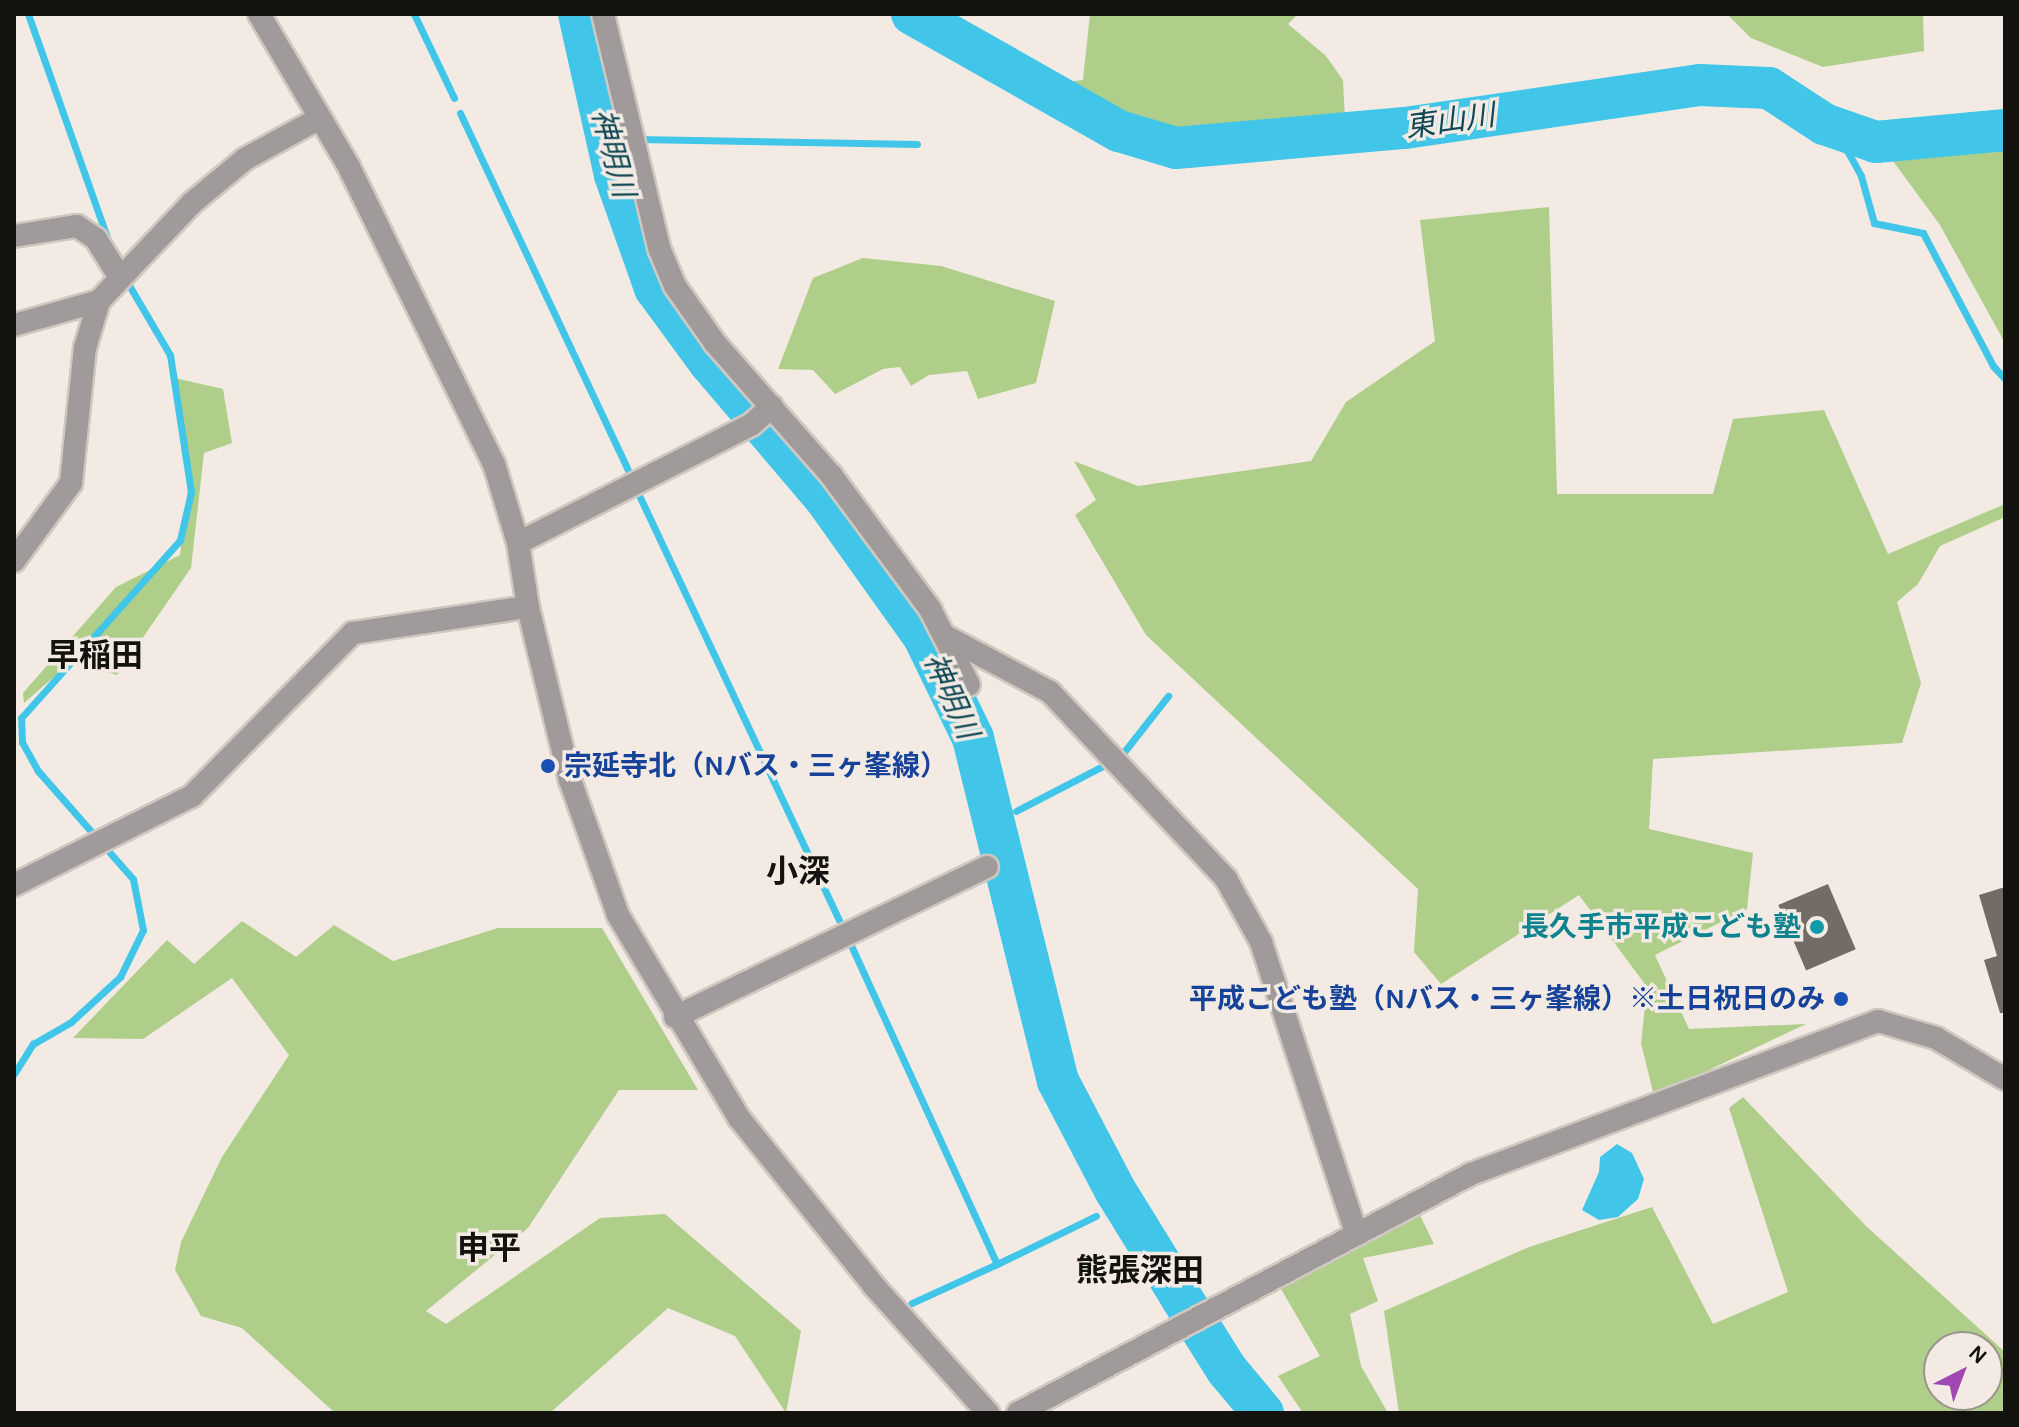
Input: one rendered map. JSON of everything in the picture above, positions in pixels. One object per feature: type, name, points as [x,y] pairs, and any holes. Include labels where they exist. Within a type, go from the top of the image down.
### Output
[{"type":"street","points":[[259,14],[320,118],[459,388],[494,464],[518,543],[528,607],[570,780],[599,870],[618,915],[675,1017],[739,1118],[874,1286],[988,1413]]},
{"type":"street","points":[[603,14],[659,248],[675,286],[715,343],[831,475],[945,636],[969,685]]},
{"type":"street","points":[[14,561],[71,483],[85,348],[99,301],[119,276],[192,203],[245,159],[320,118]]},
{"type":"street","points":[[14,236],[77,226],[96,239],[119,276]]},
{"type":"street","points":[[14,325],[99,301]]},
{"type":"street","points":[[518,543],[751,425],[771,407]]},
{"type":"street","points":[[14,885],[192,796],[353,633],[528,607]]},
{"type":"street","points":[[945,636],[1050,692],[1226,879],[1261,942],[1356,1233]]},
{"type":"street","points":[[675,1017],[987,867]]},
{"type":"street","points":[[1018,1413],[1471,1174],[1878,1021],[1936,1038],[2005,1079]]},
{"type":"green space","points":[[1090,14],[1298,14],[1288,24],[1326,56],[1343,80],[1345,120],[1334,131],[1171,141],[1124,128],[1053,83],[1083,80]]},
{"type":"green space","points":[[1727,14],[1923,14],[1924,51],[1823,67],[1751,38]]},
{"type":"green space","points":[[2005,150],[2005,343],[1940,225],[1893,161]]},
{"type":"green space","points":[[1549,207],[1557,494],[1713,494],[1733,419],[1824,410],[1888,554],[2005,504],[2005,517],[1940,546],[1918,584],[1897,602],[1921,683],[1902,743],[1653,759],[1649,829],[1753,853],[1747,909],[1655,955],[1689,1029],[1806,1024],[1654,1096],[1641,1043],[1647,987],[1579,895],[1441,984],[1414,952],[1418,889],[1146,635],[1075,515],[1096,500],[1074,461],[1138,486],[1311,461],[1346,402],[1435,341],[1420,220]]},
{"type":"green space","points":[[863,258],[941,266],[1055,301],[1036,383],[978,399],[967,371],[929,375],[911,386],[900,367],[883,369],[835,394],[813,370],[778,369],[813,278]]},
{"type":"green space","points":[[175,378],[223,389],[232,443],[204,453],[191,568],[117,675],[71,662],[24,703],[23,693],[116,587],[180,555],[190,472]]},
{"type":"green space","points":[[242,921],[296,957],[334,925],[393,961],[498,928],[602,928],[698,1090],[619,1090],[528,1228],[426,1311],[446,1324],[600,1218],[665,1214],[801,1331],[786,1413],[735,1336],[668,1308],[550,1413],[335,1413],[242,1328],[201,1316],[175,1270],[181,1242],[222,1157],[289,1055],[232,978],[143,1039],[73,1038],[167,940],[194,964]]},
{"type":"green space","points":[[1743,1097],[1866,1226],[1982,1331],[1923,1331],[1923,1411],[2003,1411],[2003,1350],[2005,1413],[1399,1413],[1384,1311],[1529,1247],[1652,1207],[1713,1324],[1788,1292],[1729,1108]]},
{"type":"green space","points":[[1414,1203],[1434,1244],[1363,1258],[1378,1301],[1350,1314],[1361,1366],[1388,1413],[1303,1413],[1278,1376],[1320,1356],[1274,1277]]},
{"type":"water","points":[[1617,1144],[1632,1153],[1644,1179],[1638,1199],[1618,1217],[1599,1220],[1582,1210],[1599,1172],[1600,1157]]},
{"type":"building","name":"長久手市平成こども塾","points":[[1828,884],[1856,949],[1806,970],[1778,905]]},
{"type":"building","points":[[2005,887],[2005,1013],[2000,1013],[1984,960],[1997,956],[1979,895]]},
{"type":"waterway","points":[[28,14],[109,243]]},
{"type":"waterway","points":[[414,14],[454,98]]},
{"type":"waterway","name":"神明川","points":[[579,14],[615,175],[655,288],[710,363],[825,498],[924,637],[973,738],[1058,1081],[1115,1190],[1181,1297],[1227,1370],[1263,1413]]},
{"type":"waterway","name":"東山川","points":[[912,14],[1119,131],[1176,148],[1405,128],[1700,85],[1769,88],[1824,124],[1876,142],[2005,130]]},
{"type":"waterway","points":[[460,113],[630,475]]},
{"type":"waterway","points":[[1824,124],[1844,145],[1861,176],[1874,223],[1923,233],[1993,366],[2005,379]]},
{"type":"waterway","points":[[637,139],[917,144]]},
{"type":"waterway","points":[[14,1074],[33,1044],[71,1022],[120,977],[143,930],[133,879],[38,771],[22,742],[21,718],[180,540],[191,492],[170,355],[126,280]]},
{"type":"waterway","points":[[638,493],[839,920]]},
{"type":"waterway","points":[[1016,811],[1120,757],[1168,696]]},
{"type":"waterway","points":[[849,941],[997,1264],[912,1303]]},
{"type":"waterway","points":[[997,1264],[1096,1216]]},
{"type":"place","name":"宗延寺北（Nバス・三ヶ峯線）","points":[[548,766]]},
{"type":"place","name":"長久手市平成こども塾","points":[[1817,927]]},
{"type":"place","name":"平成こども塾（Nバス・三ヶ峯線）※土日祝日のみ","points":[[1841,999]]},
{"type":"district","name":"早稲田","points":[[95,656]]},
{"type":"district","name":"小深","points":[[798,872]]},
{"type":"district","name":"申平","points":[[489,1249]]},
{"type":"district","name":"熊張深田","points":[[1140,1271]]}]
